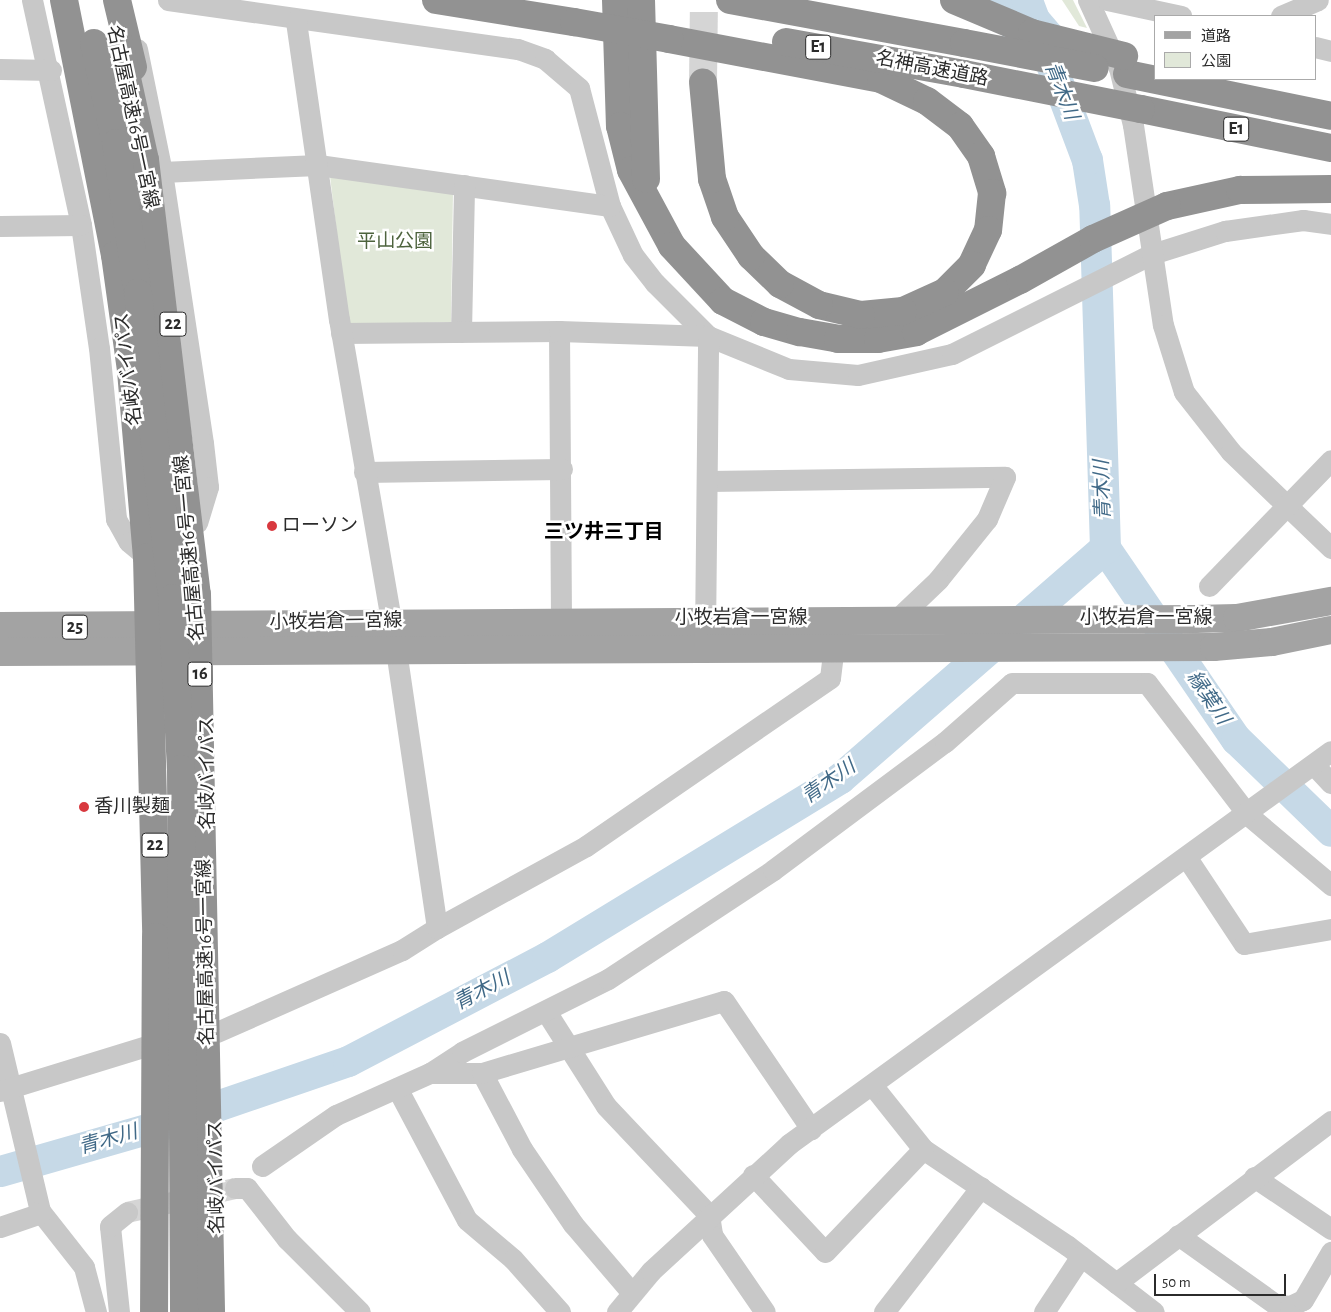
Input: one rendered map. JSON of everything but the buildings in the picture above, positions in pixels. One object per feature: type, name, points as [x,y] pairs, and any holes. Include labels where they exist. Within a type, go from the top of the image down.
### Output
[{"type":"highway","name":"名岐バイパス","points":[[64,0],[115,255],[131,371],[147,557],[156,938],[153,1055],[154,1312]]},
{"type":"highway","name":"名古屋高速16号一宮線","points":[[82,0],[94,42],[116,143],[138,293],[172,598],[181,769],[184,1312]]},
{"type":"highway","name":"名古屋高速16号一宮線","points":[[107,0],[145,160],[197,594],[211,1312]]},
{"type":"highway","name":"名岐バイパス","points":[[117,0],[144,114],[196,522],[206,638],[217,1041],[219,1312]]},
{"type":"highway","points":[[436,0],[574,14]]},
{"type":"highway","name":"名神高速道路","points":[[532,0],[574,14],[964,74],[1331,148]]},
{"type":"highway","points":[[616,0],[620,126],[631,170],[649,210],[692,271],[723,301],[764,322],[800,332],[838,339],[878,339],[916,332],[1020,280],[1093,239],[1167,206],[1240,190],[1331,189]]},
{"type":"highway","points":[[641,0],[649,210]]},
{"type":"highway","name":"名神高速道路","points":[[730,0],[964,43],[1125,65],[1154,72]]},
{"type":"highway","points":[[954,0],[1032,33],[1125,65],[1154,63]]},
{"type":"highway","points":[[670,30],[881,79],[928,101],[960,126],[981,156],[992,193],[988,230],[972,266],[945,292],[903,311],[861,315],[819,305],[780,284],[751,256],[725,217],[712,179],[703,82]]},
{"type":"highway","name":"名神高速道路","points":[[1186,80],[1331,116]]},
{"type":"highway","points":[[1230,80],[1331,102]]},
{"type":"main road","name":"小牧岩倉一宮線","points":[[206,638],[389,621],[1237,618],[1331,601]]},
{"type":"main road","name":"25","points":[[0,626],[149,637]]},
{"type":"main road","name":"小牧岩倉一宮線","points":[[149,637],[206,638],[396,649],[834,645],[896,647],[1214,646],[1272,642],[1331,630]]},
{"type":"main road","name":"25","points":[[0,652],[149,637]]},
{"type":"street","points":[[32,0],[51,70],[81,225],[99,348],[116,519],[129,542],[147,557]]},
{"type":"street","points":[[127,0],[162,172],[208,487],[196,522]]},
{"type":"street","points":[[168,0],[296,20],[518,49],[545,59],[579,88],[610,206],[633,255],[708,336],[705,646]]},
{"type":"street","points":[[1088,0],[1119,68],[1138,152],[1163,325],[1184,392],[1231,452],[1331,548]]},
{"type":"street","points":[[1107,0],[1176,15]]},
{"type":"street","points":[[1283,15],[1318,0]]},
{"type":"street","points":[[296,20],[341,333],[389,621],[396,649],[436,928]]},
{"type":"street","points":[[1316,47],[1331,51]]},
{"type":"street","points":[[0,69],[51,70]]},
{"type":"street","points":[[162,172],[318,165],[610,206]]},
{"type":"street","points":[[461,332],[464,185]]},
{"type":"street","points":[[341,333],[559,330],[708,336],[789,368],[858,375],[952,354],[1058,303],[1152,254],[1225,231],[1303,220],[1331,224]]},
{"type":"street","points":[[0,226],[81,225]]},
{"type":"street","points":[[559,330],[562,469],[561,648]]},
{"type":"street","points":[[1209,586],[1331,460]]},
{"type":"street","points":[[364,472],[562,469]]},
{"type":"street","points":[[708,481],[1004,477],[987,519],[938,580],[897,619]]},
{"type":"street","points":[[217,1041],[402,950],[436,928],[586,846],[830,678],[834,645]]},
{"type":"street","points":[[262,1166],[336,1115],[430,1073],[462,1052],[547,1012],[608,979],[773,870],[945,742],[1012,683],[1148,683],[1252,811],[1331,885]]},
{"type":"street","points":[[617,1312],[632,1294],[709,1215],[753,1175],[811,1129],[1252,811],[1331,751]]},
{"type":"street","points":[[1310,767],[1331,783]]},
{"type":"street","points":[[1187,858],[1244,944],[1331,929]]},
{"type":"street","points":[[430,1073],[482,1073],[724,1001],[811,1129]]},
{"type":"street","points":[[547,1012],[606,1106],[709,1215],[712,1235],[765,1312]]},
{"type":"street","points":[[0,1043],[7,1095],[41,1212],[84,1267],[96,1312]]},
{"type":"street","points":[[7,1095],[153,1055]]},
{"type":"street","points":[[482,1073],[522,1150],[573,1224],[632,1294]]},
{"type":"street","points":[[872,1085],[923,1149],[1081,1256],[1154,1312]]},
{"type":"street","points":[[397,1088],[468,1220],[513,1259],[560,1312]]},
{"type":"street","points":[[1116,1283],[1254,1177],[1331,1121]]},
{"type":"street","points":[[753,1175],[825,1252],[923,1149]]},
{"type":"street","points":[[1254,1177],[1331,1229]]},
{"type":"street","points":[[235,1188],[247,1188],[281,1232],[360,1312]]},
{"type":"street","points":[[884,1312],[981,1188]]},
{"type":"street","points":[[0,1227],[41,1212]]},
{"type":"street","points":[[119,1312],[110,1226],[127,1212]]},
{"type":"street","points":[[1178,1235],[1276,1304],[1290,1306],[1303,1300],[1331,1252]]},
{"type":"street","points":[[1044,1312],[1081,1256]]},
{"type":"green space","points":[[1062,0],[1073,0],[1087,28],[1079,26]]},
{"type":"green space","name":"平山公園","points":[[330,176],[453,191],[451,322],[348,326]]},
{"type":"water","points":[[989,0],[1038,0],[1068,35],[1005,43]]},
{"type":"waterway","name":"青木川","points":[[0,1171],[164,1124],[348,1061],[547,957],[840,778],[1105,548],[1094,205],[1087,160],[1027,0]]},
{"type":"waterway","name":"縁葉川","points":[[1105,548],[1236,739],[1331,831]]},
{"type":"tunnel","points":[[703,82],[704,0]]},
{"type":"tunnel","points":[[127,1212],[235,1188]]},
{"type":"place","name":"ローソン","points":[[272,526]]},
{"type":"place","name":"香川製麺","points":[[84,807]]},
{"type":"district","name":"三ツ井三丁目","points":[[604,532]]}]
